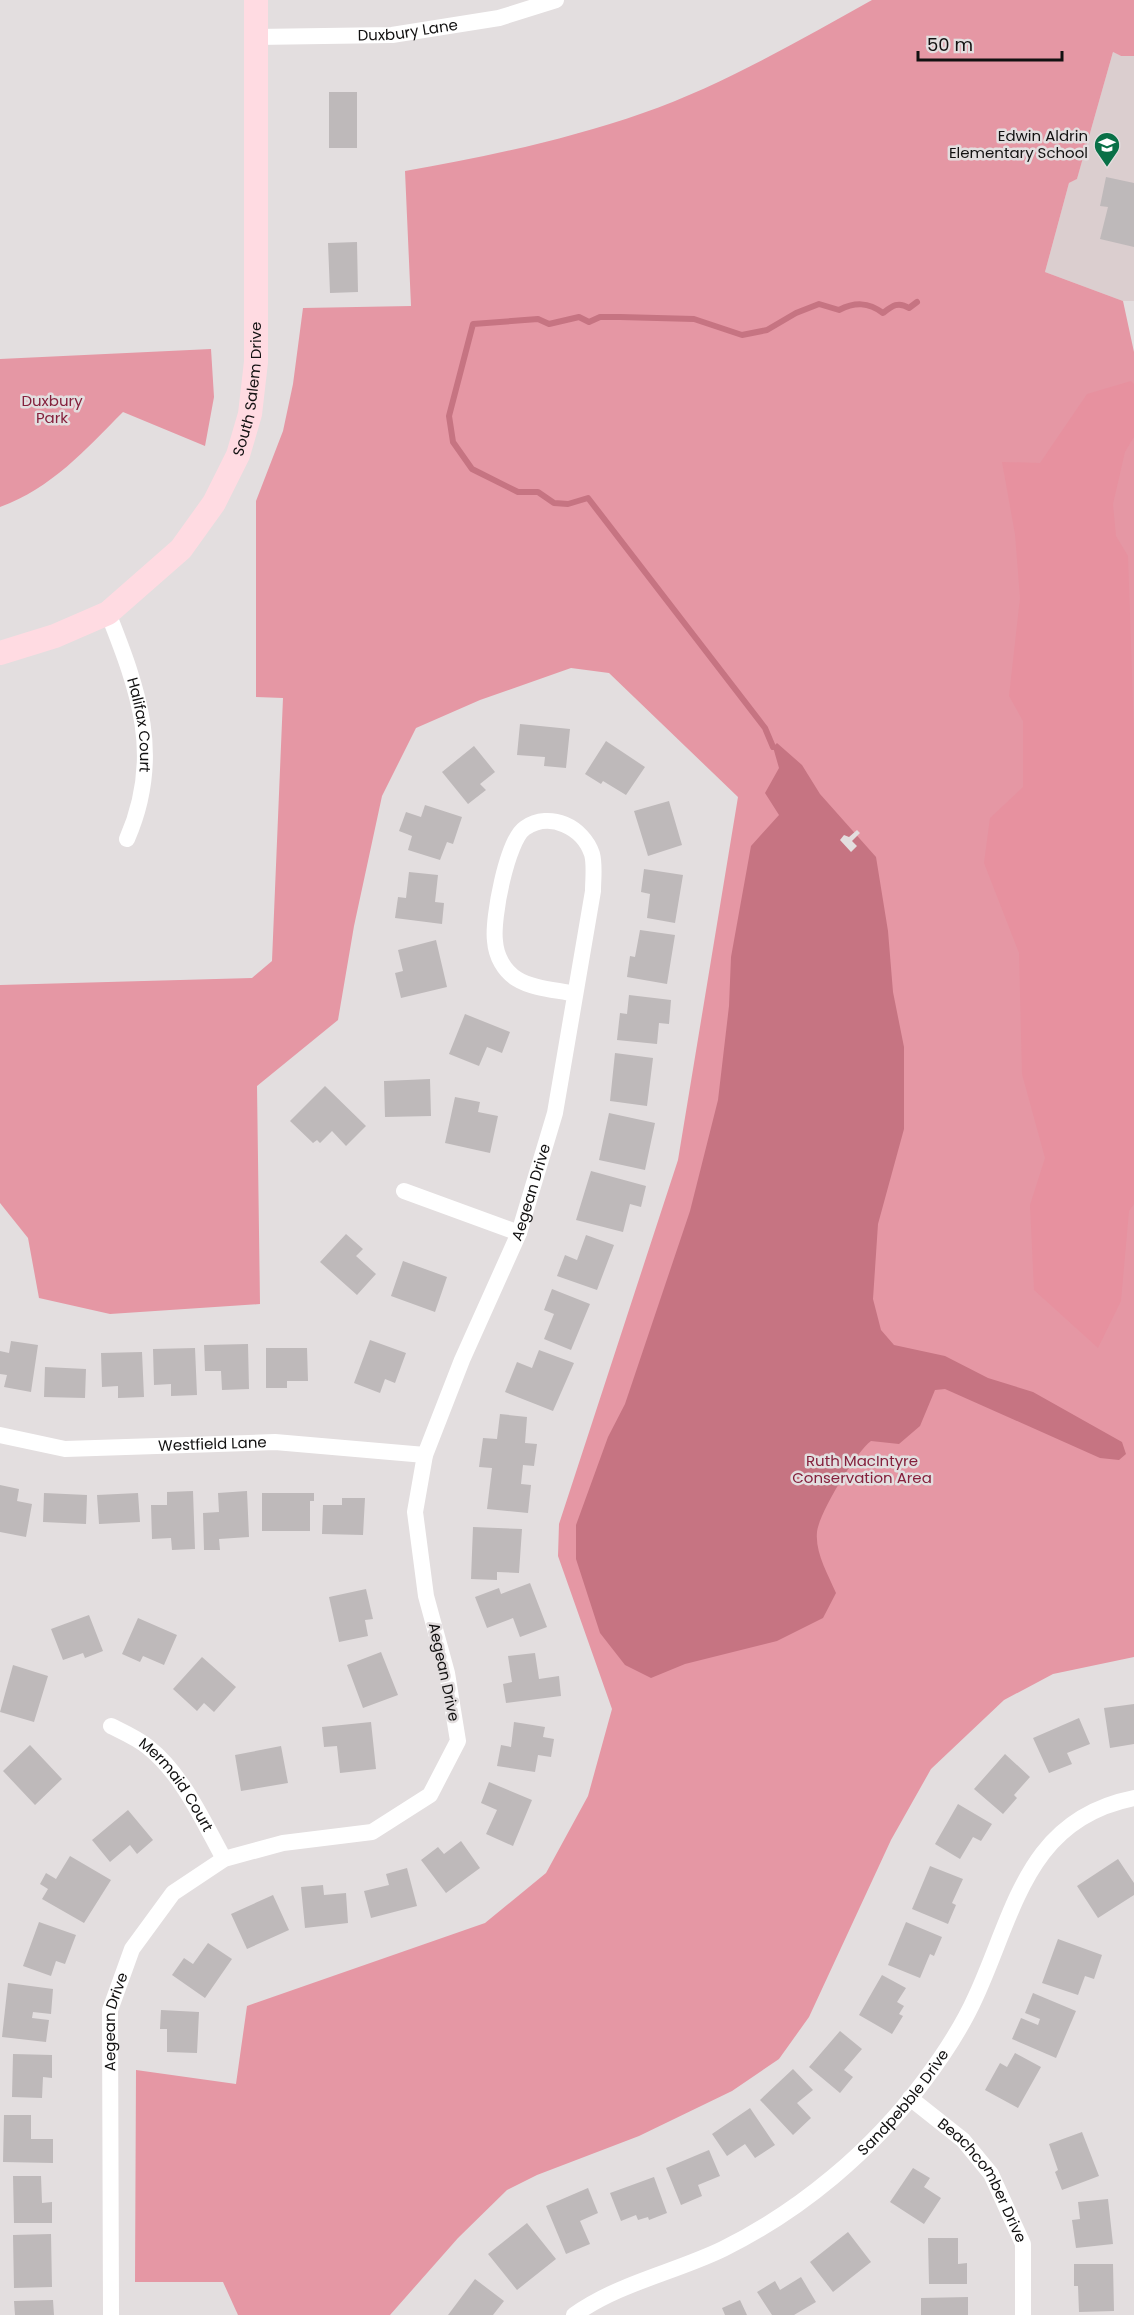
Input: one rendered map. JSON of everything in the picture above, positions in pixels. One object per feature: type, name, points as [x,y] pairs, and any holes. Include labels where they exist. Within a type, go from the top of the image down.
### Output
[{"type":"street","name":"South Salem Drive","points":[[0,653],[55,636],[108,613],[181,549],[214,503],[244,435],[256,362],[256,0]]},
{"type":"street","name":"Duxbury Lane","points":[[256,37],[392,35],[500,18],[556,0]]},
{"type":"street","name":"Halifax Court","points":[[108,613],[136,686],[142,709],[144,741],[142,793],[137,816],[127,839]]},
{"type":"street","name":"Aegean Drive","points":[[111,2315],[110,2010],[132,1949],[173,1893],[224,1859],[283,1843],[372,1832],[430,1795],[458,1741],[447,1673],[426,1596],[415,1512],[426,1455],[462,1360],[519,1233],[555,1113],[593,891],[592,856],[584,836],[566,825],[549,820],[525,828],[512,846],[506,861],[494,940],[501,963],[517,980],[575,994]]},
{"type":"street","points":[[404,1191],[519,1233]]},
{"type":"street","name":"Westfield Lane","points":[[0,1435],[65,1449],[275,1442],[426,1455]]},
{"type":"street","name":"Mermaid Court","points":[[111,1726],[147,1746],[165,1764],[188,1794],[224,1859]]},
{"type":"street","name":"Sandpebble Drive","points":[[574,2315],[614,2292],[707,2256],[759,2229],[837,2174],[925,2080],[975,1999],[1036,1859],[1053,1839],[1078,1818],[1112,1803],[1134,1798]]},
{"type":"street","name":"Beachcomber Drive","points":[[910,2098],[963,2139],[991,2174],[1023,2244],[1023,2315]]},
{"type":"shaded area","name":"Edwin Aldrin Elementary School","points":[[1113,52],[1121,56],[1134,56],[1134,301],[1123,301],[1045,272],[1069,183],[1077,179]]},
{"type":"shaded area","points":[[1131,381],[1134,384],[1134,437],[1125,452],[1113,504],[1116,536],[1128,556],[1134,735],[1134,1204],[1129,1211],[1121,1301],[1098,1348],[1034,1290],[1030,1205],[1045,1158],[1022,1074],[1019,953],[984,863],[990,818],[1023,787],[1023,721],[1009,696],[1020,598],[1015,534],[1002,462],[1040,463],[1087,394]]},
{"type":"shaded area","points":[[777,743],[802,765],[820,794],[876,857],[888,931],[893,992],[904,1047],[904,1129],[878,1224],[873,1299],[881,1330],[894,1345],[945,1356],[988,1378],[1033,1392],[1122,1442],[1126,1454],[1119,1460],[1100,1458],[945,1389],[935,1390],[920,1426],[899,1444],[871,1441],[864,1447],[824,1511],[817,1532],[818,1548],[836,1593],[823,1618],[777,1641],[685,1664],[651,1678],[625,1665],[600,1633],[576,1559],[576,1525],[608,1437],[625,1404],[690,1211],[718,1100],[729,1006],[731,957],[751,846],[779,815],[765,793],[779,768],[773,747]]},
{"type":"green space","name":"Ruth MacIntyre Conservation Area","points":[[872,0],[1134,0],[1134,56],[1121,56],[1113,52],[1077,179],[1069,183],[1045,272],[1123,301],[1134,352],[1134,1657],[1053,1674],[1004,1700],[931,1769],[891,1840],[809,2017],[779,2059],[732,2091],[639,2136],[537,2175],[507,2190],[458,2238],[390,2315],[238,2315],[223,2282],[135,2282],[136,2070],[236,2084],[247,2006],[485,1923],[546,1873],[588,1796],[612,1709],[558,1556],[559,1524],[678,1160],[738,797],[609,673],[571,668],[480,700],[416,728],[382,796],[354,926],[338,1020],[257,1086],[260,1304],[110,1314],[39,1298],[28,1238],[0,1203],[0,985],[252,978],[272,961],[283,698],[256,697],[256,501],[283,431],[293,384],[303,308],[411,306],[405,171],[525,147],[643,113],[731,76]]},
{"type":"green space","name":"Duxbury Park","points":[[211,349],[214,397],[205,446],[123,412],[52,479],[19,499],[0,507],[0,359]]},
{"type":"pier","points":[[857,830],[860,833],[852,841],[857,846],[851,852],[840,840],[844,835],[849,837]]},
{"type":"building","points":[[329,92],[357,92],[357,148],[329,148]]},
{"type":"building","name":"Edwin Aldrin Elementary School","points":[[1106,177],[1134,183],[1134,247],[1100,239],[1108,207],[1100,206]]},
{"type":"building","points":[[357,242],[358,292],[330,293],[328,243]]},
{"type":"building","points":[[520,724],[570,729],[566,768],[544,766],[545,757],[517,755]]},
{"type":"building","points":[[606,741],[645,767],[626,795],[603,781],[601,784],[585,774]]},
{"type":"building","points":[[474,746],[495,772],[480,784],[486,790],[468,804],[442,772]]},
{"type":"building","points":[[669,801],[682,845],[648,856],[634,811]]},
{"type":"building","points":[[425,805],[462,817],[453,844],[447,842],[440,860],[408,850],[412,836],[399,831],[406,812],[421,817]]},
{"type":"building","points":[[644,869],[683,875],[675,923],[647,918],[650,894],[641,892]]},
{"type":"building","points":[[409,872],[438,875],[435,902],[444,903],[442,924],[395,918],[398,897],[406,898]]},
{"type":"building","points":[[640,930],[675,935],[667,984],[627,977],[630,956],[635,957]]},
{"type":"building","points":[[436,940],[447,987],[401,998],[395,973],[403,971],[398,950]]},
{"type":"building","points":[[629,995],[671,1000],[669,1024],[659,1023],[657,1044],[617,1040],[620,1013],[627,1014]]},
{"type":"building","points":[[465,1014],[510,1032],[502,1053],[487,1047],[479,1066],[449,1054]]},
{"type":"building","points":[[615,1053],[653,1058],[647,1106],[610,1101]]},
{"type":"building","points":[[430,1079],[431,1116],[385,1117],[384,1081]]},
{"type":"building","points":[[325,1086],[366,1126],[346,1146],[332,1131],[320,1143],[317,1140],[313,1143],[290,1121]]},
{"type":"building","points":[[455,1097],[480,1102],[478,1112],[498,1116],[490,1153],[445,1143]]},
{"type":"building","points":[[609,1113],[655,1123],[645,1170],[599,1160]]},
{"type":"building","points":[[591,1171],[646,1186],[641,1207],[630,1204],[623,1232],[576,1220]]},
{"type":"building","points":[[346,1234],[363,1249],[356,1256],[376,1274],[357,1295],[320,1262]]},
{"type":"building","points":[[586,1235],[614,1245],[597,1290],[557,1276],[565,1255],[577,1260]]},
{"type":"building","points":[[403,1261],[447,1277],[435,1312],[391,1296]]},
{"type":"building","points":[[552,1289],[590,1304],[571,1350],[544,1339],[554,1314],[544,1310]]},
{"type":"building","points":[[370,1340],[406,1353],[395,1383],[385,1379],[380,1393],[354,1383]]},
{"type":"building","points":[[11,1341],[38,1345],[31,1392],[4,1387],[7,1375],[0,1374],[0,1351],[9,1353]]},
{"type":"building","points":[[248,1344],[249,1389],[222,1390],[221,1371],[205,1371],[204,1345]]},
{"type":"building","points":[[195,1348],[197,1395],[171,1396],[171,1384],[154,1385],[153,1349]]},
{"type":"building","points":[[266,1348],[307,1348],[308,1381],[287,1381],[287,1388],[266,1388]]},
{"type":"building","points":[[539,1350],[574,1363],[553,1411],[505,1392],[517,1362],[532,1368]]},
{"type":"building","points":[[142,1352],[144,1397],[118,1398],[118,1386],[102,1387],[101,1353]]},
{"type":"building","points":[[45,1367],[86,1369],[85,1398],[44,1397]]},
{"type":"building","points":[[500,1414],[527,1417],[525,1443],[537,1444],[534,1466],[523,1465],[521,1484],[531,1485],[528,1513],[487,1509],[492,1468],[479,1467],[483,1438],[497,1439]]},
{"type":"building","points":[[0,1485],[19,1489],[17,1501],[32,1504],[26,1537],[0,1532]]},
{"type":"building","points":[[193,1491],[195,1549],[172,1550],[171,1538],[152,1539],[151,1505],[167,1505],[167,1492]]},
{"type":"building","points":[[247,1491],[249,1537],[219,1539],[220,1550],[204,1550],[203,1513],[219,1512],[218,1493]]},
{"type":"building","points":[[44,1493],[87,1495],[86,1524],[43,1522]]},
{"type":"building","points":[[138,1493],[140,1522],[99,1524],[97,1495]]},
{"type":"building","points":[[262,1493],[314,1493],[314,1501],[310,1501],[310,1531],[262,1531]]},
{"type":"building","points":[[342,1498],[365,1498],[363,1535],[322,1534],[323,1505],[342,1505]]},
{"type":"building","points":[[473,1527],[522,1529],[519,1573],[497,1572],[497,1580],[471,1579]]},
{"type":"building","points":[[530,1583],[547,1627],[520,1637],[513,1618],[487,1628],[475,1597],[499,1588],[501,1594]]},
{"type":"building","points":[[366,1589],[373,1619],[365,1620],[368,1636],[339,1642],[329,1597]]},
{"type":"building","points":[[89,1615],[103,1651],[85,1658],[83,1653],[63,1660],[51,1629]]},
{"type":"building","points":[[138,1618],[177,1635],[164,1665],[143,1656],[140,1662],[122,1654]]},
{"type":"building","points":[[381,1652],[398,1695],[363,1708],[347,1665]]},
{"type":"building","points":[[535,1653],[539,1679],[559,1676],[561,1696],[506,1703],[503,1684],[512,1682],[508,1656]]},
{"type":"building","points":[[202,1657],[236,1687],[214,1712],[204,1703],[197,1711],[173,1689]]},
{"type":"building","points":[[13,1665],[48,1676],[34,1722],[0,1712]]},
{"type":"building","points":[[1134,1704],[1134,1744],[1110,1748],[1104,1708]]},
{"type":"building","points":[[1079,1718],[1090,1744],[1067,1753],[1072,1764],[1049,1773],[1033,1738]]},
{"type":"building","points":[[371,1722],[376,1769],[340,1773],[337,1746],[324,1747],[322,1727]]},
{"type":"building","points":[[514,1722],[545,1727],[543,1737],[554,1739],[551,1757],[538,1755],[535,1772],[497,1766],[501,1745],[511,1747]]},
{"type":"building","points":[[30,1745],[62,1779],[35,1805],[3,1771]]},
{"type":"building","points":[[281,1746],[288,1783],[241,1791],[235,1755]]},
{"type":"building","points":[[1005,1754],[1030,1777],[1014,1795],[1017,1798],[1003,1814],[974,1789]]},
{"type":"building","points":[[489,1782],[532,1800],[513,1846],[486,1834],[497,1810],[481,1803]]},
{"type":"building","points":[[958,1804],[992,1824],[981,1841],[973,1837],[960,1859],[935,1844]]},
{"type":"building","points":[[128,1810],[153,1840],[137,1854],[130,1845],[110,1862],[92,1840]]},
{"type":"building","points":[[461,1841],[480,1868],[446,1893],[421,1860],[438,1847],[444,1854]]},
{"type":"building","points":[[70,1856],[111,1880],[84,1923],[42,1899],[48,1889],[40,1884],[46,1873],[56,1879]]},
{"type":"building","points":[[1118,1859],[1134,1883],[1134,1895],[1098,1918],[1077,1886]]},
{"type":"building","points":[[930,1866],[963,1879],[952,1903],[956,1905],[948,1924],[912,1909]]},
{"type":"building","points":[[407,1868],[417,1906],[371,1918],[364,1891],[389,1885],[386,1874]]},
{"type":"building","points":[[323,1885],[324,1895],[346,1893],[348,1923],[305,1928],[301,1887]]},
{"type":"building","points":[[273,1895],[289,1930],[247,1949],[231,1914]]},
{"type":"building","points":[[39,1922],[76,1935],[65,1964],[56,1961],[51,1976],[23,1966]]},
{"type":"building","points":[[906,1922],[942,1937],[934,1956],[930,1954],[920,1978],[888,1965]]},
{"type":"building","points":[[1058,1939],[1102,1955],[1094,1979],[1085,1976],[1078,1995],[1042,1983]]},
{"type":"building","points":[[208,1943],[232,1959],[205,1998],[172,1975],[184,1958],[193,1964]]},
{"type":"building","points":[[882,1975],[906,1988],[897,2002],[904,2006],[899,2014],[903,2016],[892,2034],[859,2015]]},
{"type":"building","points":[[8,1983],[53,1989],[51,2014],[33,2012],[32,2018],[49,2020],[46,2042],[2,2037]]},
{"type":"building","points":[[1033,1993],[1076,2011],[1056,2058],[1012,2039],[1021,2018],[1038,2025],[1040,2019],[1025,2013]]},
{"type":"building","points":[[161,2010],[199,2012],[197,2053],[167,2052],[167,2029],[160,2029]]},
{"type":"building","points":[[840,2031],[862,2049],[844,2070],[853,2077],[840,2093],[809,2067]]},
{"type":"building","points":[[1015,2053],[1041,2067],[1018,2108],[985,2090],[1000,2063],[1007,2067]]},
{"type":"building","points":[[13,2054],[52,2055],[52,2078],[43,2077],[42,2098],[12,2097]]},
{"type":"building","points":[[793,2069],[813,2090],[797,2103],[811,2118],[793,2135],[760,2100]]},
{"type":"building","points":[[750,2108],[775,2145],[755,2158],[745,2144],[727,2156],[712,2134]]},
{"type":"building","points":[[4,2115],[31,2115],[31,2139],[53,2139],[53,2163],[3,2162]]},
{"type":"building","points":[[1082,2132],[1099,2176],[1062,2190],[1055,2172],[1058,2170],[1049,2144]]},
{"type":"building","points":[[709,2150],[720,2176],[698,2185],[702,2196],[681,2205],[666,2168]]},
{"type":"building","points":[[913,2168],[930,2178],[924,2187],[941,2198],[924,2224],[890,2202]]},
{"type":"building","points":[[13,2176],[41,2176],[42,2203],[52,2202],[52,2223],[14,2223]]},
{"type":"building","points":[[654,2177],[667,2213],[649,2220],[648,2217],[638,2220],[636,2215],[621,2221],[610,2193]]},
{"type":"building","points":[[588,2188],[598,2213],[580,2221],[590,2244],[566,2254],[546,2206]]},
{"type":"building","points":[[1108,2199],[1113,2244],[1076,2248],[1072,2220],[1080,2219],[1078,2202]]},
{"type":"building","points":[[527,2223],[556,2259],[517,2290],[488,2254]]},
{"type":"building","points":[[848,2232],[871,2262],[833,2292],[810,2262]]},
{"type":"building","points":[[51,2234],[52,2287],[14,2288],[13,2235]]},
{"type":"building","points":[[928,2238],[958,2238],[958,2264],[967,2263],[967,2284],[929,2284]]},
{"type":"building","points":[[1074,2264],[1113,2264],[1114,2311],[1079,2312],[1078,2286],[1074,2286]]},
{"type":"building","points":[[801,2277],[816,2302],[794,2315],[772,2315],[757,2292],[775,2281],[780,2290]]},
{"type":"building","points":[[475,2279],[504,2301],[493,2315],[448,2315]]},
{"type":"building","points":[[968,2297],[968,2315],[921,2315],[921,2298]]},
{"type":"building","points":[[53,2300],[54,2315],[15,2315],[14,2301]]},
{"type":"building","points":[[740,2300],[747,2315],[725,2315],[722,2308]]},
{"type":"waterway","points":[[773,747],[765,728],[588,498],[568,504],[554,503],[538,492],[518,492],[472,469],[453,442],[449,416],[473,324],[538,319],[549,324],[579,317],[589,322],[600,317],[694,319],[742,335],[767,330],[796,313],[819,304],[839,310],[856,305],[867,305],[883,313],[895,305],[909,308],[917,302]]},
{"type":"place","name":"Edwin Aldrin Elementary School","points":[[1107,168]]}]
